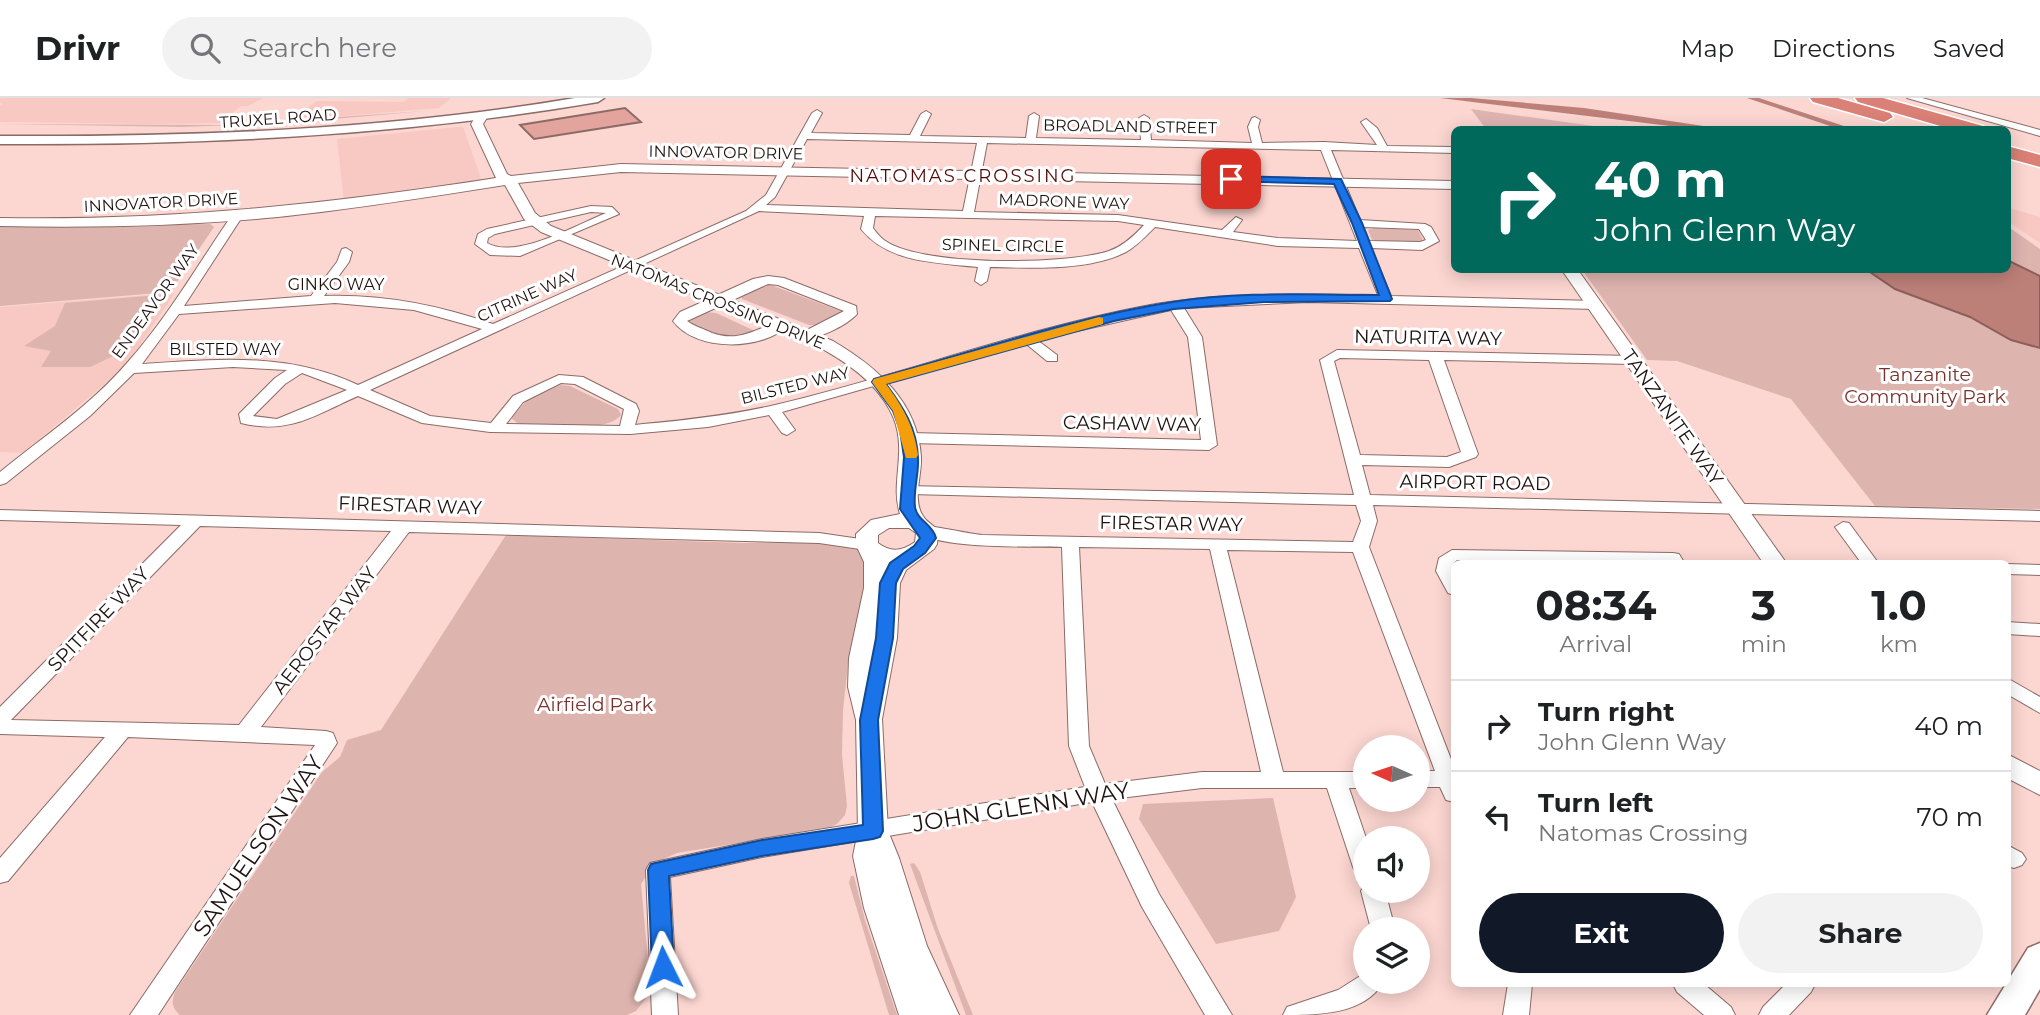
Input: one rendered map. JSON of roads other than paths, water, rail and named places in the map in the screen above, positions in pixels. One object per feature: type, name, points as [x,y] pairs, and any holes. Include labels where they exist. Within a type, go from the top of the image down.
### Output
[{"type":"highway","points":[[1819,98],[1921,114]]},
{"type":"highway","points":[[1864,98],[1964,126]]},
{"type":"highway","points":[[2011,139],[2040,147]]},
{"type":"highway","points":[[2011,153],[2040,161]]},
{"type":"main road","name":"TRUXEL ROAD","points":[[0,130],[241,129],[480,112],[540,98]]},
{"type":"main road","name":"TRUXEL ROAD","points":[[0,140],[232,138],[370,129],[598,98]]},
{"type":"main road","points":[[2005,1015],[2040,958]]},
{"type":"street","name":"NATOMAS CROSSING DRIVE","points":[[480,112],[477,124],[501,176],[510,181],[523,208],[534,221],[559,236],[633,267],[808,335],[846,355],[878,382],[900,411],[909,438],[911,457],[908,509],[918,539]]},
{"type":"street","name":"CITRINE WAY","points":[[298,369],[280,381],[246,414],[246,420],[255,423],[285,422],[759,208],[770,197],[817,113]]},
{"type":"street","points":[[914,138],[926,114]]},
{"type":"street","points":[[1921,114],[1992,126]]},
{"type":"street","points":[[1031,140],[1034,116]]},
{"type":"street","points":[[1144,118],[1146,142]]},
{"type":"street","points":[[1255,120],[1253,127],[1257,144]]},
{"type":"street","points":[[1366,122],[1374,130],[1382,147]]},
{"type":"street","points":[[2011,129],[2040,134]]},
{"type":"street","name":"BROADLAND STREET","points":[[805,136],[1324,145],[1451,150]]},
{"type":"street","points":[[968,214],[982,139]]},
{"type":"street","points":[[1324,145],[1386,299]]},
{"type":"street","name":"INNOVATOR DRIVE","points":[[0,222],[122,223],[236,217],[621,168],[1451,185]]},
{"type":"street","name":"MADRONE WAY","points":[[759,208],[1109,217],[1278,242],[1422,246],[1433,241],[1427,229],[1421,226],[1357,223]]},
{"type":"street","points":[[590,209],[613,211],[610,216],[559,236],[513,253],[495,251],[481,244],[480,240],[485,233],[534,221],[590,209]]},
{"type":"street","name":"SPINEL CIRCLE","points":[[870,212],[867,224],[869,234],[892,250],[933,260],[985,262],[1053,263],[1099,258],[1130,246],[1153,222]]},
{"type":"street","name":"ENDEAVOR WAY","points":[[0,480],[85,411],[130,369],[236,217]]},
{"type":"street","points":[[1224,235],[1236,220]]},
{"type":"street","points":[[315,299],[344,261],[346,252]]},
{"type":"street","points":[[981,281],[985,262]]},
{"type":"street","name":"TANZANITE WAY","points":[[1572,273],[1773,560]]},
{"type":"street","points":[[782,325],[748,342],[732,344],[681,324],[681,318],[757,282],[774,280],[851,309],[846,317],[808,335]]},
{"type":"street","name":"BILSTED WAY","points":[[130,369],[252,363],[328,376],[423,418],[454,425],[625,430],[708,423],[774,410],[1113,317],[1174,305],[1264,298],[1595,305]]},
{"type":"street","name":"GINKO WAY","points":[[172,311],[315,299],[374,299],[421,305],[462,315],[495,329]]},
{"type":"street","name":"CASHAW WAY","points":[[909,438],[1209,445],[1195,337],[1186,318],[1174,305]]},
{"type":"street","points":[[1029,340],[1052,358]]},
{"type":"street","name":"NATURITA WAY","points":[[1360,547],[1369,521],[1327,360],[1337,354],[1633,360]]},
{"type":"street","points":[[1354,460],[1449,462],[1470,454],[1435,356]]},
{"type":"street","points":[[495,428],[518,399],[551,382],[568,379],[579,380],[631,407],[625,430]]},
{"type":"street","points":[[774,410],[787,430]]},
{"type":"street","points":[[0,461],[24,460]]},
{"type":"street","name":"NATOMAS CROSSING DRIVE","points":[[874,536],[897,511],[902,489],[909,486]]},
{"type":"street","name":"AIRPORT ROAD","points":[[909,486],[2040,516]]},
{"type":"street","name":"FIRESTAR WAY","points":[[0,515],[819,538],[874,536]]},
{"type":"street","name":"SPITFIRE WAY","points":[[0,719],[196,520]]},
{"type":"street","name":"AEROSTAR WAY","points":[[245,733],[404,526]]},
{"type":"street","points":[[1843,527],[1868,560]]},
{"type":"street","points":[[874,536],[889,556],[918,539]]},
{"type":"street","points":[[874,536],[918,539]]},
{"type":"street","points":[[874,536],[876,587],[862,658],[861,687],[869,720],[873,831],[868,856],[880,908],[916,1015]]},
{"type":"street","points":[[869,720],[885,638],[888,583],[896,567],[918,539]]},
{"type":"street","name":"FIRESTAR WAY","points":[[918,539],[1360,547]]},
{"type":"street","points":[[1070,542],[1079,746],[1098,793],[1150,900],[1219,1015]]},
{"type":"street","points":[[1217,544],[1274,780]]},
{"type":"street","points":[[1360,547],[1451,787]]},
{"type":"street","points":[[1451,582],[1445,562],[1452,555],[1533,559],[1674,560]]},
{"type":"street","points":[[2011,569],[2040,570]]},
{"type":"street","points":[[2011,628],[2040,630]]},
{"type":"street","points":[[2011,687],[2040,705]]},
{"type":"street","name":"SAMUELSON WAY","points":[[0,727],[245,733],[326,738],[327,743],[143,1015]]},
{"type":"street","points":[[1,871],[123,730]]},
{"type":"street","points":[[2011,767],[2040,785]]},
{"type":"street","name":"JOHN GLENN WAY","points":[[665,1015],[659,870],[762,848],[1098,793],[1202,780],[1353,780]]},
{"type":"street","points":[[1335,780],[1353,832]]},
{"type":"street","points":[[1430,782],[1451,787]]},
{"type":"street","points":[[873,831],[885,853],[897,904],[921,973],[942,1015]]},
{"type":"street","points":[[1516,1015],[1520,987]]},
{"type":"street","points":[[1689,987],[1722,1015]]},
{"type":"street","points":[[1772,1015],[1799,987]]},
{"type":"street","points":[[1296,1015],[1346,999],[1353,994]]},
{"type":"waterway","points":[[1444,98],[1584,111],[1696,126]]},
{"type":"waterway","points":[[1751,98],[1839,126]]},
{"type":"district","name":"NATOMAS CROSSING","points":[[963,176]]},
{"type":"park label","name":"Tanzanite Community Park","points":[[1925,385]]},
{"type":"park label","name":"Airfield Park","points":[[595,704]]}]
